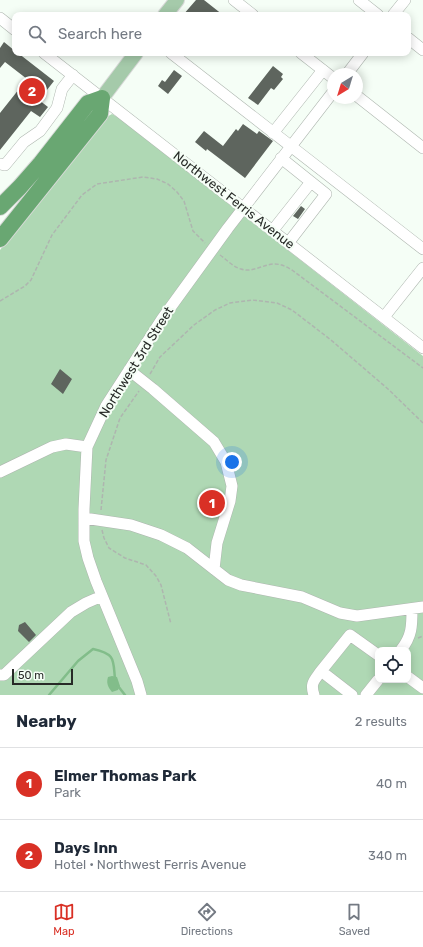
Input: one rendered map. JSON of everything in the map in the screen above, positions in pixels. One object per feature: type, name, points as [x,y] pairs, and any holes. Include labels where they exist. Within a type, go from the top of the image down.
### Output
[{"type":"highway","points":[[0,207],[20,188],[88,103],[102,98],[100,114],[0,238]]},
{"type":"main road","points":[[167,12],[177,0]]},
{"type":"main road","points":[[102,98],[134,56]]},
{"type":"street","points":[[234,0],[249,12]]},
{"type":"street","points":[[359,0],[374,12]]},
{"type":"street","points":[[395,12],[405,0]]},
{"type":"street","points":[[411,40],[423,50]]},
{"type":"street","name":"Northwest Ferris Avenue","points":[[48,56],[274,230],[423,348]]},
{"type":"street","points":[[175,56],[423,249]]},
{"type":"street","points":[[305,56],[327,73]]},
{"type":"street","points":[[352,68],[361,56]]},
{"type":"street","points":[[273,133],[323,70]]},
{"type":"street","points":[[0,164],[5,165],[24,142],[40,132],[57,108],[62,89],[73,75]]},
{"type":"street","name":"Northwest 3rd Street","points":[[141,695],[137,681],[102,596],[88,558],[84,541],[87,447],[106,406],[162,319],[243,207],[327,100]]},
{"type":"street","points":[[363,101],[423,148]]},
{"type":"street","points":[[57,108],[74,121]]},
{"type":"street","points":[[40,132],[56,144]]},
{"type":"street","points":[[281,158],[326,194],[289,242]]},
{"type":"street","points":[[274,230],[311,182]]},
{"type":"street","points":[[298,199],[313,211]]},
{"type":"street","points":[[283,218],[299,230]]},
{"type":"street","points":[[384,316],[423,268]]},
{"type":"street","points":[[129,370],[214,442],[226,462],[232,486],[230,501],[217,543],[214,569]]},
{"type":"street","points":[[0,472],[52,447],[66,444],[87,447]]},
{"type":"street","points":[[84,518],[131,525],[161,535],[187,548],[228,580],[241,585],[302,597],[340,612],[357,616],[418,608],[409,640],[403,647]]},
{"type":"street","points":[[0,675],[4,674],[71,612],[102,596]]},
{"type":"street","points":[[314,695],[312,687],[314,681],[350,635],[375,653]]},
{"type":"street","points":[[321,671],[339,691],[352,695]]},
{"type":"street","points":[[411,679],[423,688]]},
{"type":"street","points":[[366,695],[376,683]]},
{"type":"path","points":[[171,624],[161,585],[156,576],[146,565],[125,558],[109,548],[104,538],[100,521],[101,498],[106,460],[120,418],[145,383],[160,358],[194,325],[215,310],[230,303],[252,300],[277,303],[292,310],[331,340],[388,389],[423,423]]},
{"type":"shaded area","points":[[112,114],[423,356],[423,695],[0,695],[0,250],[103,119]]},
{"type":"shaded area","points":[[108,677],[117,677],[120,686],[118,690],[112,692],[108,687],[107,681]]},
{"type":"building","points":[[196,0],[204,0],[219,12],[186,12]]},
{"type":"building","points":[[4,42],[12,49],[12,56],[22,56],[54,81],[39,100],[48,107],[40,117],[31,111],[0,150],[0,113],[27,79],[5,62],[0,68],[0,48]]},
{"type":"building","points":[[273,66],[283,74],[281,77],[283,79],[274,90],[271,88],[258,105],[248,98]]},
{"type":"building","points":[[174,70],[182,76],[168,94],[158,86],[162,80],[165,82]]},
{"type":"building","points":[[243,124],[257,134],[259,131],[273,141],[245,178],[207,149],[206,151],[195,142],[204,131],[223,146],[236,129],[238,131]]},
{"type":"building","points":[[301,206],[305,209],[298,219],[293,216]]},
{"type":"building","points":[[60,369],[72,379],[63,394],[51,384]]},
{"type":"building","points":[[25,622],[36,635],[29,642],[18,631],[19,625]]},
{"type":"waterway","points":[[49,695],[78,661],[93,649],[106,653],[110,656],[113,662],[115,679]]},
{"type":"waterway","points":[[118,686],[125,695]]},
{"type":"place","name":"Days Inn","points":[[32,91]]},
{"type":"place","name":"Elmer Thomas Park","points":[[212,503]]}]
